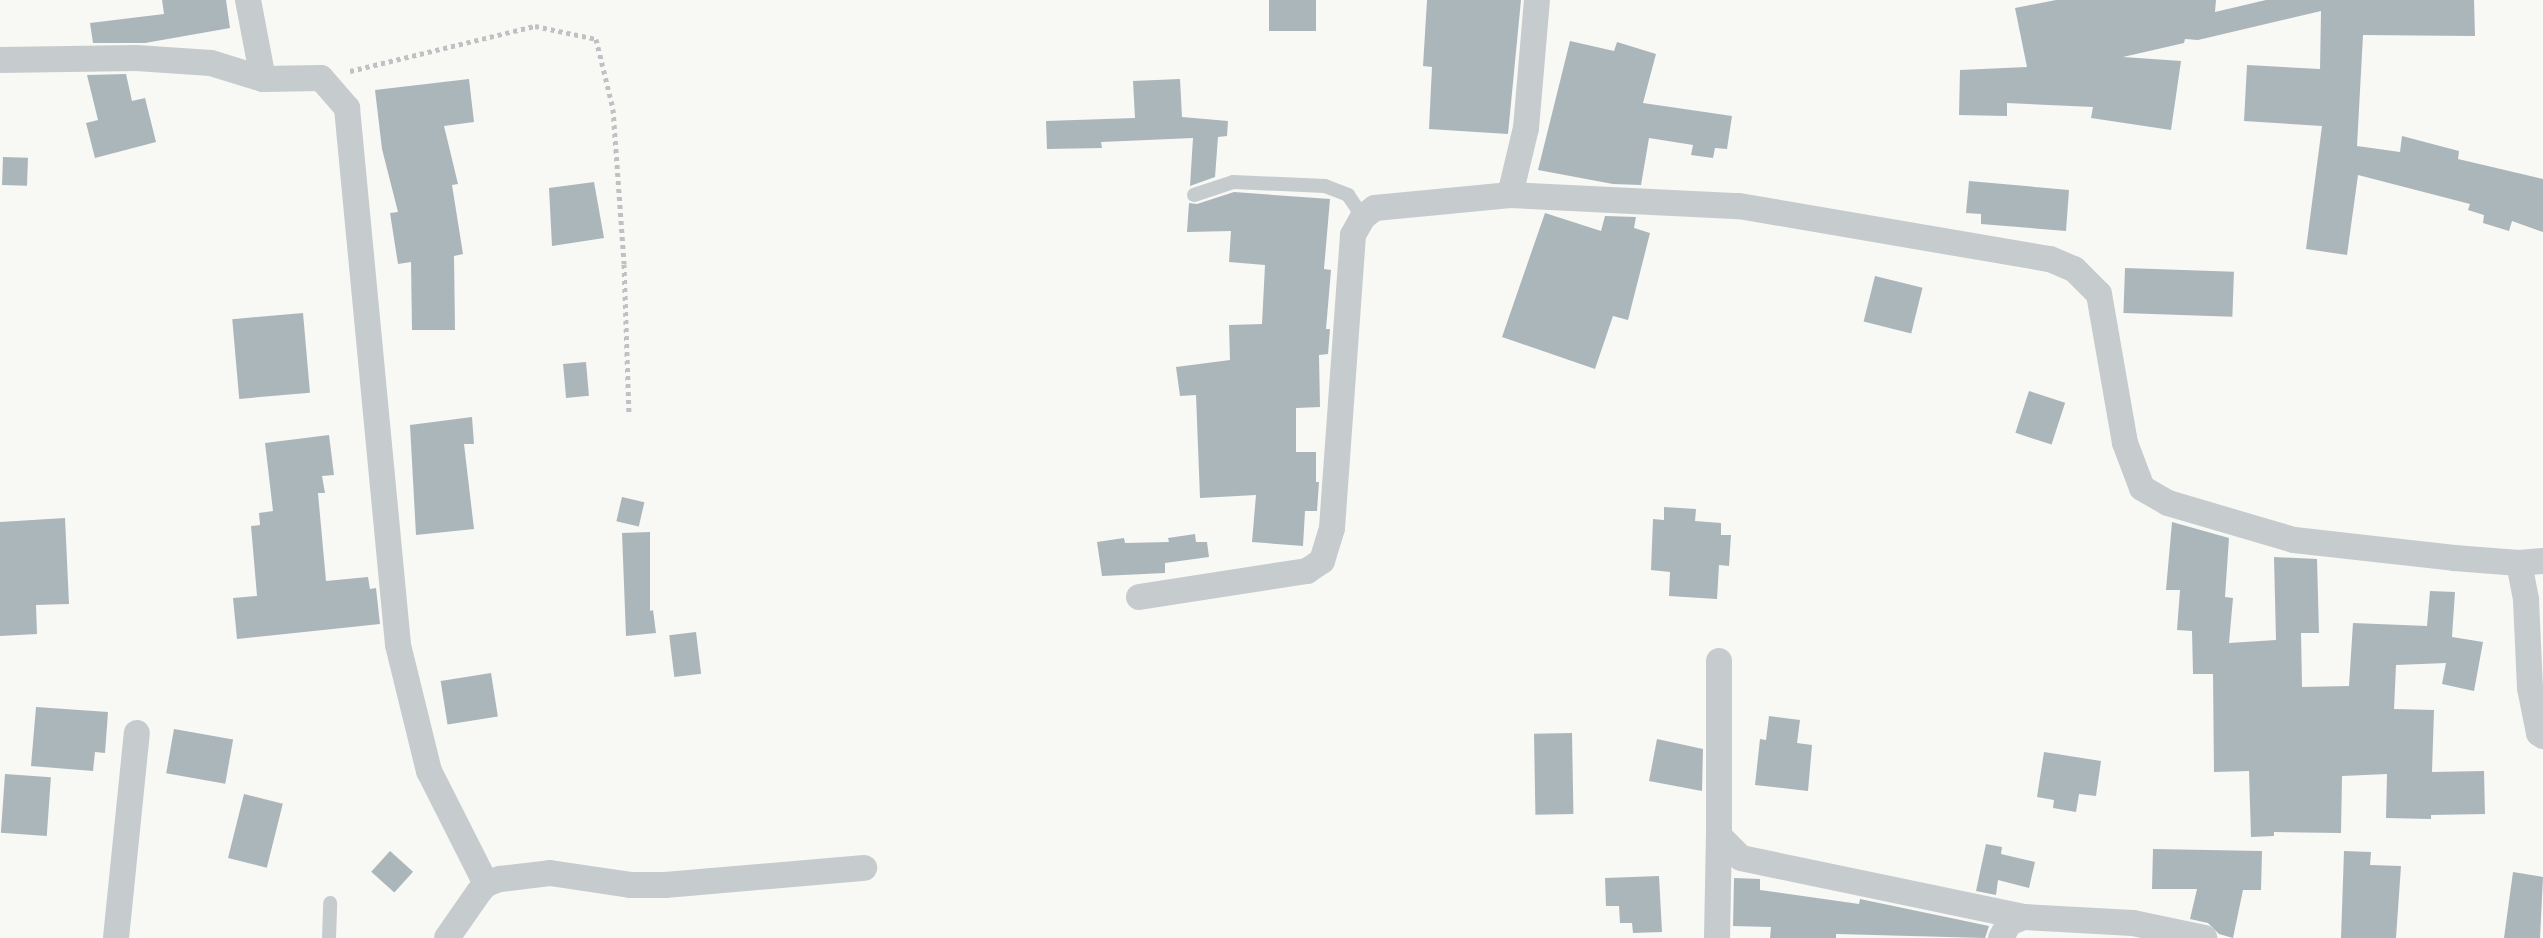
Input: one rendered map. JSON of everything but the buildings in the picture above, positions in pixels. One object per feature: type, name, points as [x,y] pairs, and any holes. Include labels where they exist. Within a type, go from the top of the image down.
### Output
[{"type":"street","points":[[248,0],[263,79]]},
{"type":"street","points":[[1510,195],[1526,128],[1537,0]]},
{"type":"street","points":[[0,60],[136,58],[211,63],[263,79],[321,78],[347,108],[398,645],[429,771],[486,884]]},
{"type":"street","points":[[1139,597],[1307,571],[1322,561],[1332,528],[1353,235],[1363,217],[1375,208],[1510,195],[1739,206],[2050,259],[2074,269],[2099,294],[2125,443],[2142,488],[2168,503],[2294,540],[2531,562],[2526,600],[2530,688],[2539,733],[2543,736]]},
{"type":"street","points":[[1717,938],[1719,661]]},
{"type":"street","points":[[116,938],[137,733]]},
{"type":"street","points":[[1719,836],[1741,858],[2024,917],[2133,923],[2204,938]]},
{"type":"street","points":[[447,938],[486,884],[550,873],[607,883],[665,885],[864,868]]},
{"type":"street","points":[[2001,938],[2009,923],[2024,917]]},
{"type":"lane","points":[[1194,195],[1233,182],[1325,186],[1348,195],[1363,217]]},
{"type":"lane","points":[[329,938],[330,903]]},
{"type":"path","points":[[321,78],[535,26],[596,39],[613,109],[624,264],[629,415]]}]
